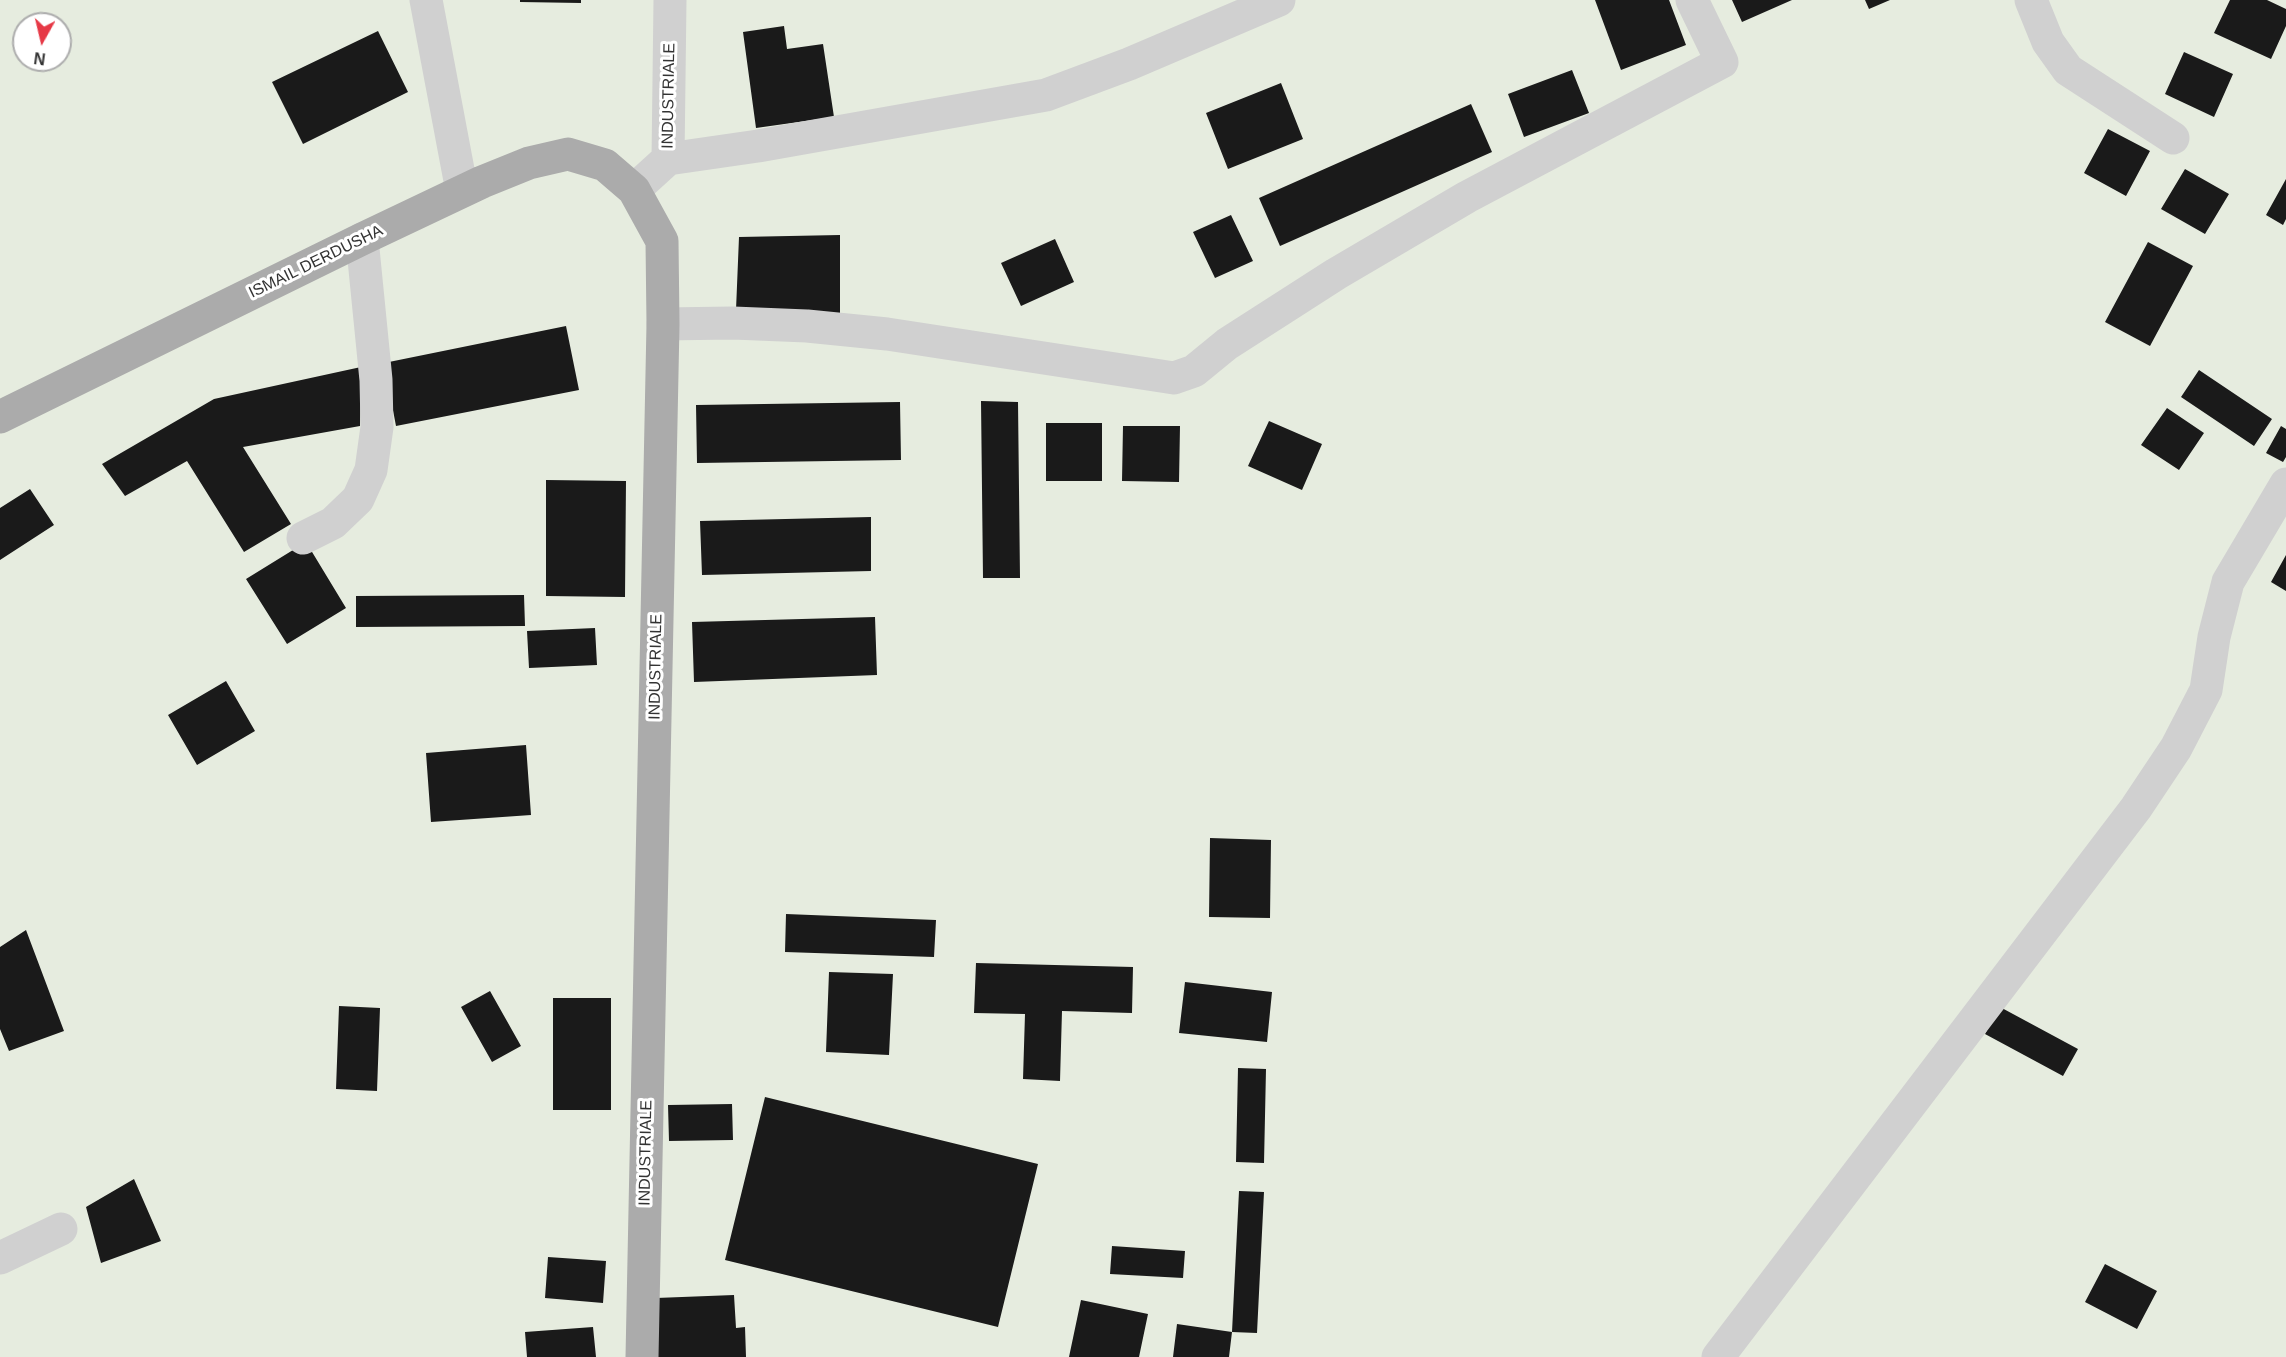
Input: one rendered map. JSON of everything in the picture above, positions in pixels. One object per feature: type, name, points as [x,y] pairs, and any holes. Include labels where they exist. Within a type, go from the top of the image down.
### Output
[{"type":"main road","name":"ISMAIL DERDUSHA","points":[[0,417],[362,239],[462,191],[529,163],[568,154],[605,165],[634,190]]},
{"type":"main road","name":"INDUSTRIALE","points":[[634,190],[662,241],[663,324],[642,1357]]},
{"type":"street","points":[[426,0],[462,191]]},
{"type":"street","name":"INDUSTRIALE","points":[[634,190],[668,159],[670,0]]},
{"type":"street","points":[[668,159],[758,146],[1046,95],[1129,64],[1279,0]]},
{"type":"street","points":[[663,324],[786,325],[887,334],[1174,378],[1194,371],[1227,344],[1336,274],[1467,197],[1722,62],[1692,0]]},
{"type":"street","points":[[2031,0],[2048,42],[2068,70],[2173,138]]},
{"type":"street","points":[[303,538],[333,522],[358,499],[371,470],[377,427],[376,380],[362,239]]},
{"type":"street","points":[[1718,1357],[2136,808],[2176,748],[2206,690],[2214,637],[2228,582],[2286,484]]},
{"type":"street","points":[[0,1258],[61,1229]]},
{"type":"shaded area","points":[[0,0],[2286,0],[2286,1357],[0,1357]]},
{"type":"building","points":[[520,0],[581,0],[581,3],[520,2]]},
{"type":"building","points":[[1595,0],[1669,0],[1686,45],[1621,70]]},
{"type":"building","points":[[1732,0],[1792,0],[1742,22]]},
{"type":"building","points":[[1865,0],[1890,0],[1869,9]]},
{"type":"building","points":[[2230,0],[2267,0],[2286,9],[2286,26],[2271,59],[2214,33]]},
{"type":"building","points":[[784,26],[787,49],[823,44],[834,117],[756,128],[743,32]]},
{"type":"building","points":[[378,31],[408,92],[303,144],[272,82]]},
{"type":"building","points":[[2184,52],[2233,74],[2214,117],[2165,94]]},
{"type":"building","points":[[1572,70],[1589,113],[1524,137],[1508,94]]},
{"type":"building","points":[[1281,83],[1303,139],[1228,169],[1206,113]]},
{"type":"building","points":[[1471,104],[1492,152],[1280,246],[1259,198]]},
{"type":"building","points":[[2108,129],[2150,151],[2126,196],[2084,173]]},
{"type":"building","points":[[2185,169],[2229,194],[2205,234],[2161,209]]},
{"type":"building","points":[[2286,179],[2286,219],[2283,225],[2266,215]]},
{"type":"building","points":[[1231,215],[1253,261],[1215,278],[1193,232]]},
{"type":"building","points":[[840,235],[840,318],[736,310],[739,237]]},
{"type":"building","points":[[1055,239],[1074,282],[1021,306],[1001,263]]},
{"type":"building","points":[[2148,242],[2193,266],[2150,346],[2105,322]]},
{"type":"building","points":[[566,326],[579,390],[396,426],[384,363]]},
{"type":"building","points":[[361,367],[360,426],[243,447],[291,524],[244,552],[187,461],[125,496],[102,464],[214,399]]},
{"type":"building","points":[[2199,370],[2272,419],[2254,446],[2181,397]]},
{"type":"building","points":[[981,401],[1018,402],[1020,578],[983,578]]},
{"type":"building","points":[[900,402],[901,460],[697,463],[696,405]]},
{"type":"building","points":[[2167,408],[2204,433],[2179,470],[2141,445]]},
{"type":"building","points":[[1269,421],[1322,444],[1302,490],[1248,466]]},
{"type":"building","points":[[1046,423],[1102,423],[1102,481],[1046,481]]},
{"type":"building","points":[[1123,426],[1180,426],[1179,482],[1122,481]]},
{"type":"building","points":[[2281,426],[2286,429],[2286,457],[2283,462],[2266,453]]},
{"type":"building","points":[[546,480],[626,481],[625,597],[546,596]]},
{"type":"building","points":[[30,489],[54,525],[0,560],[0,508]]},
{"type":"building","points":[[871,517],[871,571],[702,575],[700,521]]},
{"type":"building","points":[[306,542],[346,608],[287,644],[246,579]]},
{"type":"building","points":[[2286,555],[2286,591],[2271,582]]},
{"type":"building","points":[[524,595],[525,626],[356,627],[356,596]]},
{"type":"building","points":[[875,617],[877,675],[694,682],[692,622]]},
{"type":"building","points":[[595,628],[597,665],[529,668],[527,631]]},
{"type":"building","points":[[226,681],[255,731],[197,765],[168,715]]},
{"type":"building","points":[[526,745],[531,815],[431,822],[426,753]]},
{"type":"building","points":[[1210,838],[1271,840],[1270,918],[1209,917]]},
{"type":"building","points":[[786,914],[936,920],[934,957],[785,952]]},
{"type":"building","points":[[26,930],[64,1031],[9,1051],[0,1029],[0,947]]},
{"type":"building","points":[[976,963],[1133,967],[1132,1013],[1062,1011],[1060,1081],[1023,1079],[1025,1014],[974,1013]]},
{"type":"building","points":[[829,972],[893,974],[889,1055],[826,1052]]},
{"type":"building","points":[[1185,982],[1272,992],[1267,1042],[1179,1033]]},
{"type":"building","points":[[490,991],[521,1046],[492,1062],[461,1007]]},
{"type":"building","points":[[553,998],[611,998],[611,1110],[553,1110]]},
{"type":"building","points":[[339,1006],[380,1008],[377,1091],[336,1089]]},
{"type":"building","points":[[2000,1007],[2078,1049],[2063,1076],[1985,1034]]},
{"type":"building","points":[[1238,1068],[1266,1069],[1264,1163],[1236,1162]]},
{"type":"building","points":[[765,1097],[1038,1164],[998,1327],[725,1260]]},
{"type":"building","points":[[732,1104],[733,1140],[669,1141],[668,1105]]},
{"type":"building","points":[[134,1179],[161,1241],[101,1263],[86,1207]]},
{"type":"building","points":[[1239,1191],[1264,1192],[1257,1333],[1232,1332]]},
{"type":"building","points":[[1112,1246],[1185,1251],[1183,1278],[1110,1274]]},
{"type":"building","points":[[548,1257],[606,1261],[603,1303],[545,1298]]},
{"type":"building","points":[[2105,1264],[2157,1291],[2137,1329],[2085,1302]]},
{"type":"building","points":[[734,1295],[736,1328],[745,1327],[746,1357],[658,1357],[656,1298]]},
{"type":"building","points":[[1081,1300],[1148,1314],[1139,1357],[1069,1357]]},
{"type":"building","points":[[1177,1324],[1232,1332],[1229,1357],[1173,1357]]},
{"type":"building","points":[[593,1327],[596,1357],[527,1357],[525,1332]]}]
